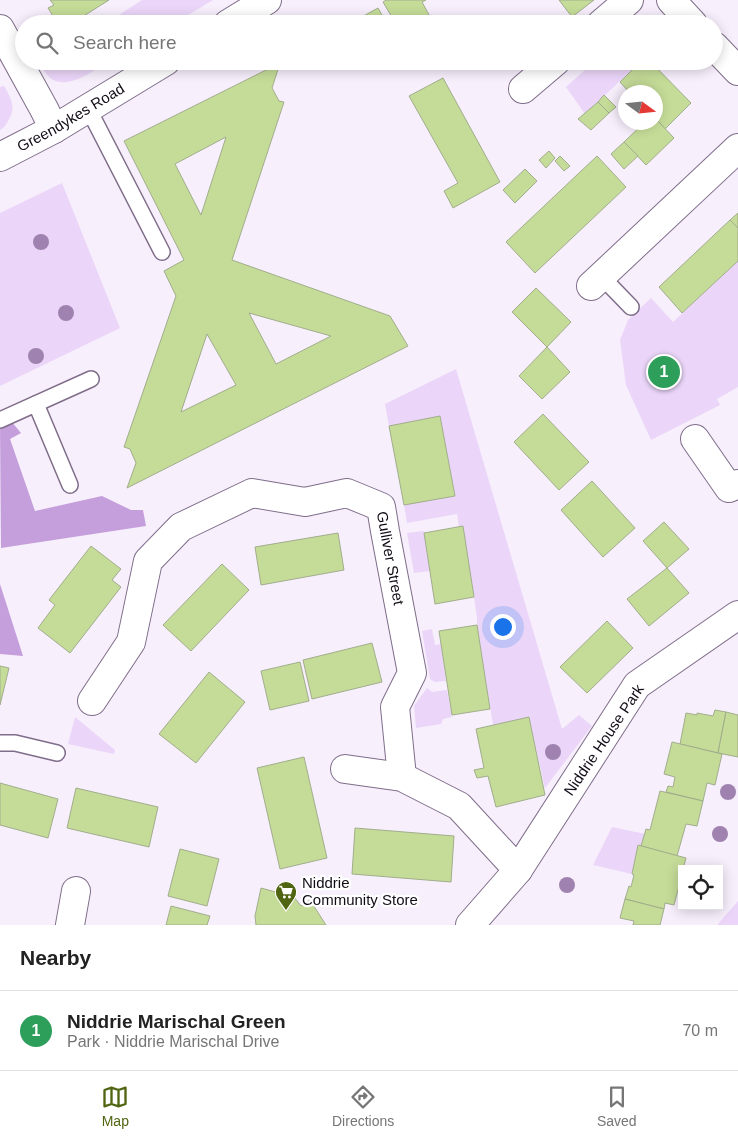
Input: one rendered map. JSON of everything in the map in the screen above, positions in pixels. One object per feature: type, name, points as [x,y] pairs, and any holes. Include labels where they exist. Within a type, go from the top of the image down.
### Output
[{"type":"street","points":[[243,15],[267,0]]},
{"type":"street","points":[[612,15],[629,0]]},
{"type":"street","points":[[671,0],[685,15]]},
{"type":"street","points":[[0,30],[15,57]]},
{"type":"street","points":[[723,55],[738,71]]},
{"type":"street","points":[[23,70],[54,129]]},
{"type":"street","name":"Greendykes Road","points":[[0,157],[54,129],[151,70]]},
{"type":"street","points":[[523,90],[546,70]]},
{"type":"street","points":[[596,281],[738,148]]},
{"type":"street","points":[[695,439],[729,488],[738,484]]},
{"type":"street","name":"Gulliver Street","points":[[92,701],[131,642],[148,561],[181,528],[252,493],[305,502],[347,493],[381,507],[412,673],[395,707],[402,777]]},
{"type":"street","name":"Niddrie House Park","points":[[471,925],[518,870],[637,685],[738,615]]},
{"type":"street","points":[[345,769],[402,777],[459,806],[518,870]]},
{"type":"street","points":[[70,925],[76,891]]},
{"type":"lane","points":[[88,108],[162,252]]},
{"type":"lane","points":[[596,281],[631,306]]},
{"type":"lane","points":[[0,420],[91,379]]},
{"type":"lane","points":[[36,404],[70,485]]},
{"type":"lane","points":[[0,743],[15,743],[57,753]]},
{"type":"shaded area","points":[[142,0],[213,0],[188,15],[119,15]]},
{"type":"shaded area","points":[[44,70],[95,70],[73,81],[57,81],[49,77]]},
{"type":"shaded area","points":[[585,70],[631,70],[585,114],[566,87]]},
{"type":"shaded area","points":[[4,86],[13,107],[6,125],[0,130],[0,87]]},
{"type":"shaded area","points":[[62,183],[120,328],[0,386],[0,213]]},
{"type":"shaded area","points":[[738,261],[738,387],[717,399],[720,405],[651,440],[626,385],[620,340],[628,320],[651,298],[673,322]]},
{"type":"shaded area","points":[[456,369],[562,729],[579,715],[592,726],[545,788],[529,718],[493,725],[463,527],[459,527],[457,514],[407,523],[404,505],[455,495],[440,416],[389,426],[385,404]]},
{"type":"shaded area","points":[[11,421],[21,433],[10,439],[35,511],[102,496],[131,510],[143,510],[146,526],[1,548],[0,425]]},
{"type":"shaded area","points":[[424,531],[430,571],[414,573],[407,533]]},
{"type":"shaded area","points":[[0,584],[23,656],[0,654]]},
{"type":"shaded area","points":[[432,629],[435,645],[441,644],[446,681],[435,682],[430,679],[422,631]]},
{"type":"shaded area","points":[[427,688],[432,692],[447,690],[452,717],[443,719],[441,724],[416,728],[414,706]]},
{"type":"shaded area","points":[[75,717],[115,750],[114,754],[68,744]]},
{"type":"shaded area","points":[[612,827],[645,834],[641,846],[638,845],[632,874],[593,865]]},
{"type":"shaded area","points":[[738,901],[738,925],[717,925]]},
{"type":"building","points":[[50,0],[109,0],[85,15],[52,15],[48,8],[54,5]]},
{"type":"building","points":[[386,0],[426,0],[422,2],[429,15],[391,15],[383,2]]},
{"type":"building","points":[[559,0],[594,0],[575,15],[570,15]]},
{"type":"building","points":[[378,8],[382,15],[365,15]]},
{"type":"building","points":[[266,70],[278,70],[272,88],[279,101],[284,102],[232,260],[390,316],[408,346],[127,488],[136,463],[130,449],[124,447],[176,296],[164,271],[184,260],[124,141]],"holes":[[[226,137],[201,215],[175,164]],[[249,313],[331,336],[276,364]],[[207,334],[236,385],[181,412]]]},
{"type":"building","points":[[632,70],[659,70],[691,103],[665,129],[663,127],[663,85],[623,85],[620,82]]},
{"type":"building","points":[[443,78],[500,182],[453,208],[444,191],[458,183],[409,96]]},
{"type":"building","points":[[604,95],[616,107],[609,113],[598,102]]},
{"type":"building","points":[[598,102],[609,113],[591,130],[578,119]]},
{"type":"building","points":[[663,126],[674,138],[646,165],[624,142],[637,130],[663,130]]},
{"type":"building","points":[[624,142],[638,156],[624,169],[611,154]]},
{"type":"building","points":[[549,151],[555,158],[546,168],[539,160]]},
{"type":"building","points":[[560,156],[570,166],[564,171],[555,161]]},
{"type":"building","points":[[597,156],[626,187],[535,273],[506,242]]},
{"type":"building","points":[[525,169],[537,181],[515,203],[503,190]]},
{"type":"building","points":[[738,213],[738,228],[730,220]]},
{"type":"building","points":[[730,220],[738,228],[738,261],[682,313],[659,287]]},
{"type":"building","points":[[536,288],[571,322],[547,347],[512,312]]},
{"type":"building","points":[[547,347],[570,372],[542,399],[519,376]]},
{"type":"building","points":[[543,414],[589,462],[559,490],[514,442]]},
{"type":"building","points":[[440,416],[455,496],[404,505],[389,426]]},
{"type":"building","points":[[592,481],[635,528],[603,557],[561,510]]},
{"type":"building","points":[[664,522],[689,549],[667,568],[643,541]]},
{"type":"building","points":[[463,526],[474,597],[435,604],[424,533]]},
{"type":"building","points":[[338,533],[344,570],[261,585],[255,547]]},
{"type":"building","points":[[91,546],[121,569],[112,580],[121,587],[70,653],[38,628],[55,605],[49,600]]},
{"type":"building","points":[[222,564],[249,590],[191,651],[163,625]]},
{"type":"building","points":[[667,568],[689,593],[649,626],[627,599]]},
{"type":"building","points":[[607,621],[633,648],[587,693],[560,667]]},
{"type":"building","points":[[477,625],[490,709],[452,715],[439,631]]},
{"type":"building","points":[[372,643],[382,682],[312,699],[303,660]]},
{"type":"building","points":[[300,662],[309,701],[270,710],[261,671]]},
{"type":"building","points":[[0,666],[9,668],[0,705]]},
{"type":"building","points":[[209,672],[245,702],[196,763],[159,734]]},
{"type":"building","points":[[715,710],[726,712],[718,753],[680,744],[686,713],[713,716]]},
{"type":"building","points":[[726,712],[738,715],[738,757],[718,753]]},
{"type":"building","points":[[529,717],[545,795],[496,807],[488,776],[477,778],[474,770],[484,768],[476,729]]},
{"type":"building","points":[[672,742],[722,754],[715,785],[707,783],[703,801],[666,792],[668,786],[673,787],[675,777],[664,774]]},
{"type":"building","points":[[304,757],[327,858],[280,869],[257,768]]},
{"type":"building","points":[[0,783],[58,799],[48,838],[0,825]]},
{"type":"building","points":[[76,788],[158,807],[149,847],[67,828]]},
{"type":"building","points":[[660,791],[703,801],[697,826],[686,824],[677,856],[641,846],[646,829],[650,830]]},
{"type":"building","points":[[355,828],[454,836],[451,882],[352,874]]},
{"type":"building","points":[[638,845],[686,858],[684,865],[678,865],[678,890],[674,905],[665,903],[664,909],[625,899],[629,886],[631,887],[634,875],[632,874]]},
{"type":"building","points":[[180,849],[219,859],[207,906],[168,896]]},
{"type":"building","name":"Niddrie Community Store","points":[[261,888],[294,897],[301,906],[310,900],[326,925],[256,925],[255,916]]},
{"type":"building","points":[[625,899],[664,909],[660,925],[633,925],[634,921],[620,918]]},
{"type":"building","points":[[171,906],[210,916],[207,925],[166,925]]},
{"type":"place","name":"Niddrie Marischal Green","points":[[664,372]]},
{"type":"place","name":"Niddrie Community Store","points":[[286,911]]}]
